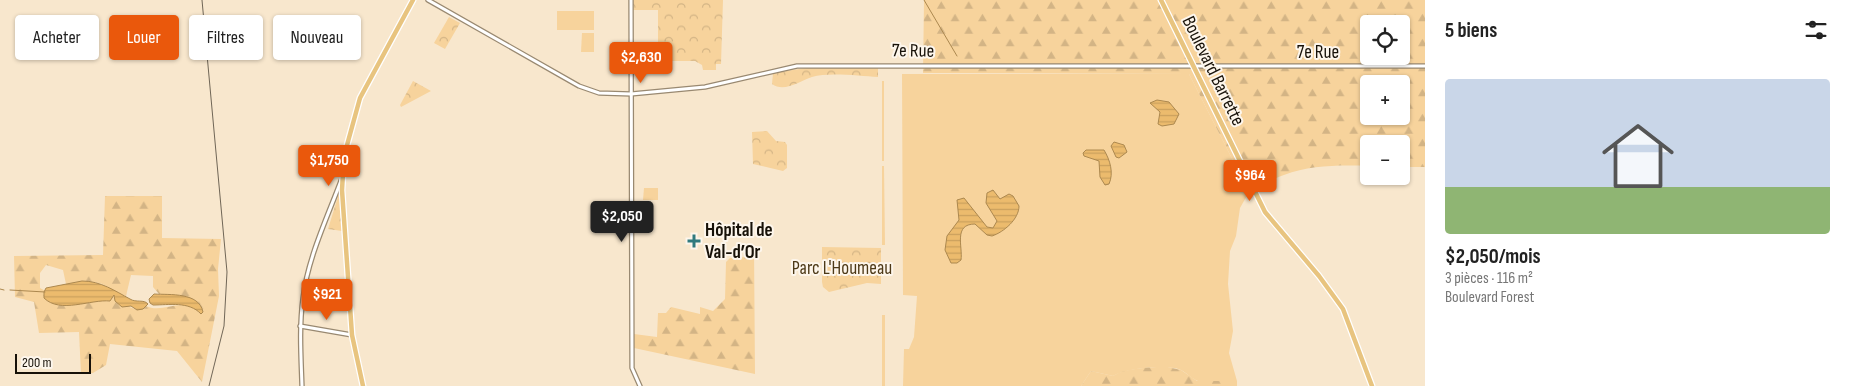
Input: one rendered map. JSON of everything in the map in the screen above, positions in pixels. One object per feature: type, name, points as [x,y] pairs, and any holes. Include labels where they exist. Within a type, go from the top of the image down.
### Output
[{"type":"main road","points":[[363,386],[352,335],[342,177],[346,145],[360,98],[413,0]]},
{"type":"main road","name":"Boulevard Barrette","points":[[1161,0],[1265,212],[1319,276],[1344,310],[1372,386]]},
{"type":"street","name":"7e Rue","points":[[428,0],[586,89],[610,94],[631,94],[705,87],[797,66],[1425,66]]},
{"type":"street","points":[[631,0],[632,368],[640,386]]},
{"type":"street","points":[[302,386],[300,326],[303,297],[311,264],[342,177]]},
{"type":"street","points":[[300,326],[352,335]]},
{"type":"green space","points":[[633,0],[723,0],[721,64],[716,64],[716,70],[703,70],[702,65],[695,61],[658,61],[658,10],[633,10]]},
{"type":"green space","points":[[924,0],[1425,0],[1425,167],[1410,167],[1410,135],[1360,135],[1360,166],[1305,169],[1280,177],[1249,192],[1189,74],[923,73]]},
{"type":"green space","points":[[557,11],[594,11],[594,30],[557,30]]},
{"type":"green space","points":[[449,17],[460,23],[445,49],[434,43]]},
{"type":"green space","points":[[582,33],[594,33],[594,52],[581,52]]},
{"type":"green space","points":[[806,68],[878,68],[878,77],[827,75],[812,77],[787,87],[772,84],[773,73]]},
{"type":"green space","points":[[902,74],[1189,74],[1249,192],[1240,208],[1236,236],[1230,251],[1228,284],[1233,331],[1229,353],[1237,381],[1202,382],[1181,370],[1157,367],[1127,371],[1113,376],[1091,371],[1081,386],[903,386],[904,349],[909,349],[914,337],[917,296],[903,295]]},
{"type":"green space","points":[[413,81],[431,91],[401,107],[400,105]]},
{"type":"green space","points":[[882,81],[884,81],[884,161],[882,161]]},
{"type":"green space","points":[[767,131],[776,141],[785,142],[787,145],[787,168],[783,171],[753,164],[752,132]]},
{"type":"green space","points":[[882,166],[884,166],[885,245],[882,245]]},
{"type":"green space","points":[[644,188],[658,188],[658,200],[643,200]]},
{"type":"green space","points":[[340,190],[342,231],[328,229]]},
{"type":"green space","points":[[105,196],[162,196],[162,238],[221,239],[218,269],[219,296],[202,382],[177,351],[110,344],[106,365],[93,373],[81,374],[79,332],[39,333],[34,302],[15,297],[14,256],[103,255]],"holes":[[[46,265],[63,270],[66,284],[99,283],[126,296],[131,275],[153,276],[153,287],[159,294],[186,297],[196,301],[201,314],[194,308],[180,305],[160,308],[146,306],[137,310],[115,301],[114,295],[110,301],[101,300],[71,305],[40,288],[40,273]]]},
{"type":"green space","points":[[752,244],[754,244],[755,374],[634,348],[634,334],[657,337],[658,313],[666,313],[671,307],[700,314],[700,307],[713,311],[725,299],[726,262],[730,258],[747,257]]},
{"type":"green space","name":"Parc L'Houmeau","points":[[822,247],[881,248],[881,284],[867,283],[829,292],[823,287],[822,282]]},
{"type":"green space","points":[[882,315],[885,315],[885,386],[882,386]]},
{"type":"green space","points":[[1163,366],[1181,370],[1197,381],[1237,381],[1237,386],[1081,386],[1091,371],[1113,376],[1130,370]]},
{"type":"shaded area","points":[[1157,100],[1169,102],[1179,114],[1174,124],[1162,126],[1158,124],[1160,112],[1150,103]]},
{"type":"shaded area","points":[[1114,142],[1124,145],[1127,152],[1119,158],[1116,157],[1111,146]]},
{"type":"shaded area","points":[[1086,150],[1104,150],[1111,167],[1109,184],[1105,185],[1100,177],[1099,161],[1084,156],[1083,153]]},
{"type":"shaded area","points":[[993,190],[1000,199],[1009,194],[1013,196],[1019,206],[1014,220],[1006,228],[992,236],[987,235],[975,224],[968,225],[961,232],[960,237],[961,260],[957,263],[951,263],[945,250],[947,236],[959,220],[957,200],[964,198],[987,227],[993,228],[997,221],[986,203],[987,193]]},
{"type":"shaded area","points":[[82,281],[102,285],[132,300],[148,304],[143,309],[137,310],[131,306],[122,307],[115,301],[114,295],[110,301],[76,305],[58,305],[44,298],[46,288]]},
{"type":"shaded area","points":[[154,294],[190,298],[196,301],[203,312],[201,314],[185,305],[153,305],[149,299]]},
{"type":"waterway","points":[[924,0],[957,56]]},
{"type":"waterway","points":[[0,289],[4,290]]},
{"type":"waterway","points":[[10,290],[45,292]]},
{"type":"railway","points":[[202,0],[227,272],[224,326],[209,386]]},
{"type":"place","name":"Hôpital de Val-d’Or","points":[[694,241]]}]
